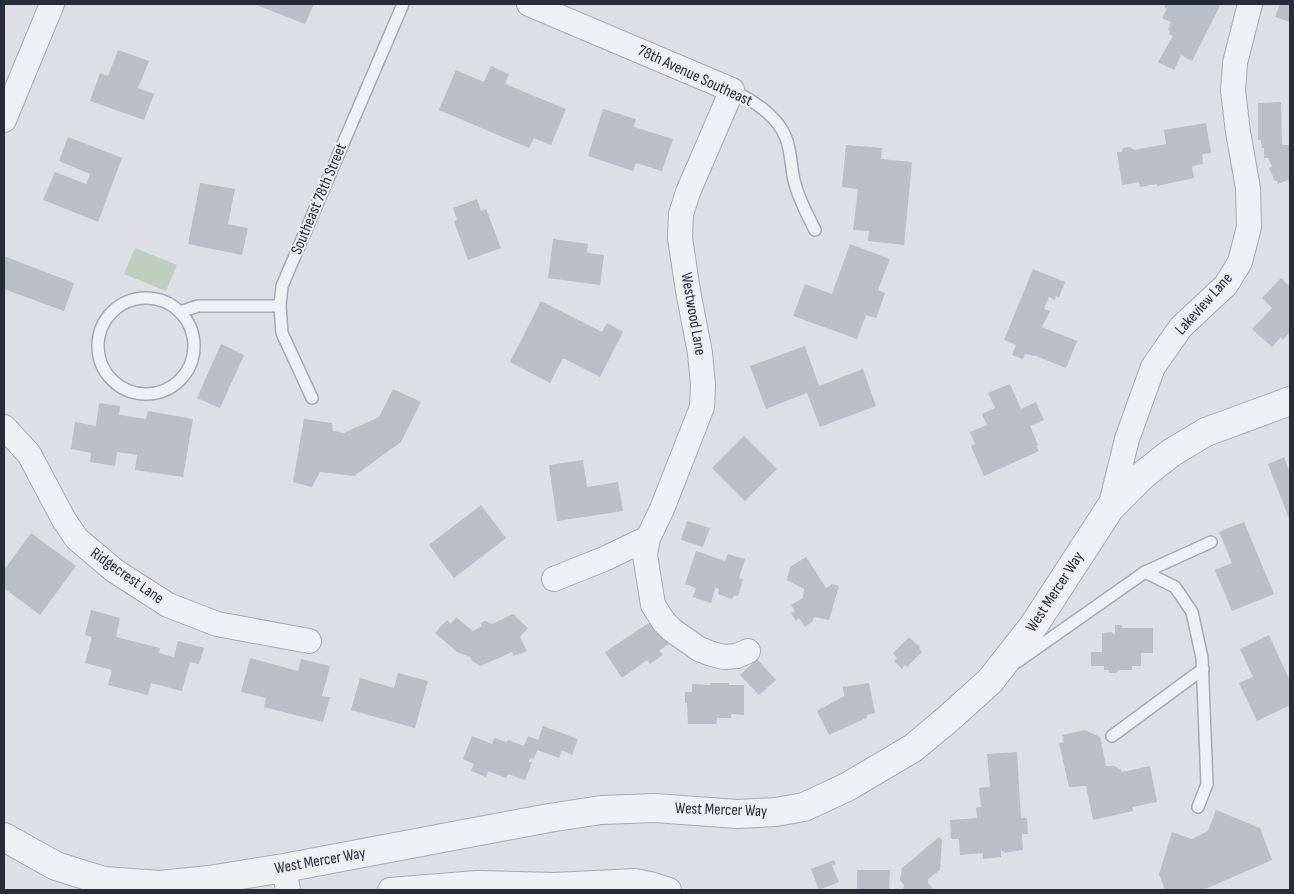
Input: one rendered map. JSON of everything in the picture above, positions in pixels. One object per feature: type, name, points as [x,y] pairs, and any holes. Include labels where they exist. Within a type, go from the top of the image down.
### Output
[{"type":"street","points":[[4,120],[52,4]]},
{"type":"street","name":"78th Avenue Southeast","points":[[529,4],[732,90]]},
{"type":"street","name":"Lakeview Lane","points":[[1110,508],[1127,438],[1153,367],[1180,327],[1226,285],[1240,262],[1249,227],[1248,188],[1234,100],[1234,63],[1250,4]]},
{"type":"street","name":"Westwood Lane","points":[[732,90],[680,214],[680,238],[700,353],[703,385],[702,407],[662,509],[648,538],[645,555],[647,576],[654,605],[664,622],[683,639],[699,649],[712,654],[724,657],[737,656],[748,651]]},
{"type":"street","name":"West Mercer Way","points":[[7,841],[56,866],[104,881],[160,885],[209,880],[286,879],[549,818],[601,810],[654,808],[737,814],[776,812],[804,806],[848,787],[913,748],[990,681],[1034,625],[1110,508],[1144,475],[1171,453],[1206,432],[1290,401]]},
{"type":"street","name":"Ridgecrest Lane","points":[[4,427],[29,454],[64,520],[77,538],[115,571],[168,605],[217,624],[308,641]]},
{"type":"street","points":[[554,579],[604,559],[648,538]]},
{"type":"street","points":[[390,890],[430,889],[477,883],[554,885],[635,881],[669,890]]},
{"type":"lane","name":"Southeast 78th Street","points":[[312,398],[282,333],[280,306],[282,286],[403,4]]},
{"type":"lane","name":"78th Avenue Southeast","points":[[732,90],[751,100],[778,124],[787,139],[794,181],[800,201],[815,230]]},
{"type":"lane","points":[[138,298],[153,298],[168,303],[180,312],[189,324],[194,340],[194,356],[188,372],[177,384],[162,393],[146,395],[129,392],[115,384],[104,371],[98,355],[98,340],[103,325],[112,313],[124,304],[138,298]]},
{"type":"lane","points":[[180,312],[198,306],[280,306]]},
{"type":"lane","points":[[990,681],[1145,572],[1211,542]]},
{"type":"lane","points":[[1145,572],[1175,587],[1192,612],[1203,669],[1207,784],[1198,807]]},
{"type":"lane","points":[[1112,736],[1203,669]]},
{"type":"green space","points":[[135,248],[177,265],[166,291],[124,274]]},
{"type":"building","points":[[254,4],[314,4],[305,24]]},
{"type":"building","points":[[1166,4],[1216,4],[1220,6],[1192,61],[1181,55],[1174,70],[1158,62],[1173,36],[1169,34],[1170,31],[1168,29],[1171,22],[1162,18],[1167,9],[1164,7]]},
{"type":"building","points":[[1280,4],[1290,4],[1290,22],[1275,17]]},
{"type":"building","points":[[118,50],[149,61],[138,88],[154,94],[144,120],[90,101],[100,73],[108,76]]},
{"type":"building","points":[[491,66],[509,74],[505,84],[566,109],[551,145],[534,138],[529,148],[439,110],[456,70],[484,82]]},
{"type":"building","points":[[1281,102],[1282,145],[1290,145],[1290,179],[1278,184],[1269,168],[1272,166],[1268,158],[1264,158],[1264,148],[1262,148],[1261,140],[1258,140],[1258,103]]},
{"type":"building","points":[[603,109],[636,119],[634,127],[673,139],[662,171],[636,163],[633,171],[588,156]]},
{"type":"building","points":[[1206,123],[1211,153],[1202,154],[1203,164],[1192,166],[1194,178],[1157,186],[1157,184],[1140,187],[1139,182],[1122,185],[1117,152],[1122,152],[1123,148],[1130,147],[1134,150],[1166,144],[1164,130]]},
{"type":"building","points":[[68,137],[122,158],[98,222],[43,200],[55,172],[86,184],[90,174],[59,161]]},
{"type":"building","points":[[846,145],[882,148],[881,159],[912,162],[904,245],[868,241],[869,231],[853,230],[858,189],[842,187]]},
{"type":"building","points":[[200,183],[235,189],[228,224],[248,228],[242,255],[188,244]]},
{"type":"building","points":[[477,199],[481,211],[486,209],[501,248],[468,260],[454,221],[457,220],[453,208]]},
{"type":"building","points":[[553,239],[588,244],[587,253],[604,255],[600,285],[548,278]]},
{"type":"building","points":[[850,244],[890,259],[878,290],[885,293],[876,318],[866,315],[857,339],[793,316],[805,284],[832,294]]},
{"type":"building","points":[[4,256],[74,283],[64,311],[4,289]]},
{"type":"building","points":[[1033,269],[1065,282],[1059,297],[1056,296],[1055,300],[1049,297],[1044,309],[1050,311],[1042,327],[1077,341],[1066,368],[1036,356],[1025,354],[1023,359],[1012,355],[1016,345],[1004,340]]},
{"type":"building","points":[[1281,278],[1290,287],[1290,332],[1283,340],[1281,337],[1272,347],[1252,329],[1272,308],[1262,298]]},
{"type":"building","points":[[541,301],[602,332],[607,323],[623,332],[600,377],[563,358],[550,383],[510,362]]},
{"type":"building","points":[[221,344],[244,355],[220,408],[197,398]]},
{"type":"building","points":[[805,346],[819,386],[863,369],[876,406],[820,427],[807,393],[766,409],[750,366]]},
{"type":"building","points":[[1010,384],[1021,409],[1036,402],[1044,420],[1030,426],[1039,451],[984,476],[971,446],[975,444],[970,432],[987,425],[982,414],[995,408],[988,393]]},
{"type":"building","points":[[393,389],[421,402],[401,442],[354,476],[320,472],[312,487],[293,482],[304,419],[332,423],[333,431],[344,433],[379,417]]},
{"type":"building","points":[[99,403],[120,406],[119,415],[146,419],[148,411],[193,419],[183,477],[135,470],[137,455],[117,452],[115,466],[90,462],[91,453],[71,449],[75,422],[96,426]]},
{"type":"building","points":[[744,436],[777,469],[745,501],[712,468]]},
{"type":"building","points":[[1284,457],[1290,473],[1290,521],[1268,464]]},
{"type":"building","points":[[583,460],[587,487],[618,482],[623,511],[557,521],[549,465]]},
{"type":"building","points":[[481,505],[506,538],[454,578],[429,545]]},
{"type":"building","points":[[687,521],[710,528],[703,547],[681,540]]},
{"type":"building","points":[[1244,522],[1274,594],[1232,611],[1215,570],[1232,563],[1219,532]]},
{"type":"building","points":[[31,533],[76,566],[40,615],[4,588],[4,570]]},
{"type":"building","points":[[696,551],[725,561],[728,554],[745,559],[739,578],[743,579],[738,596],[734,595],[732,599],[718,594],[719,589],[715,588],[711,603],[693,597],[696,588],[685,584]]},
{"type":"building","points":[[806,557],[826,588],[832,584],[839,586],[829,620],[814,617],[813,621],[805,627],[799,618],[796,621],[791,613],[795,611],[791,605],[803,598],[804,589],[787,580],[790,567]]},
{"type":"building","points":[[91,610],[120,618],[116,637],[160,648],[159,653],[174,657],[178,641],[204,648],[199,664],[190,662],[182,691],[151,683],[148,695],[108,685],[112,670],[85,663],[92,637],[85,635]]},
{"type":"building","points":[[513,614],[528,628],[520,637],[527,651],[514,656],[512,652],[481,666],[472,661],[470,657],[457,652],[435,633],[447,620],[451,624],[456,617],[473,631],[482,626],[480,623],[485,621],[492,624]]},
{"type":"building","points":[[653,620],[669,644],[659,651],[663,655],[650,664],[647,660],[622,678],[605,652]]},
{"type":"building","points":[[1115,625],[1122,625],[1122,628],[1153,628],[1153,653],[1141,653],[1141,666],[1132,666],[1132,670],[1119,670],[1116,673],[1110,673],[1108,670],[1104,670],[1104,666],[1091,666],[1091,652],[1102,652],[1102,633],[1111,632],[1115,635]]},
{"type":"building","points":[[1269,635],[1290,681],[1290,705],[1257,721],[1239,683],[1253,677],[1240,649]]},
{"type":"building","points":[[908,638],[920,647],[919,649],[922,652],[907,667],[905,665],[902,669],[894,661],[897,658],[893,653]]},
{"type":"building","points":[[250,658],[298,671],[301,659],[330,666],[322,696],[330,697],[323,722],[264,707],[266,698],[241,692]]},
{"type":"building","points":[[757,659],[776,680],[759,695],[740,675]]},
{"type":"building","points":[[398,673],[428,681],[415,728],[351,710],[360,678],[394,688]]},
{"type":"building","points":[[710,683],[744,685],[744,715],[731,714],[731,718],[717,718],[716,724],[688,724],[685,692],[692,692],[692,684],[710,685]]},
{"type":"building","points":[[869,683],[875,713],[866,715],[868,717],[829,735],[817,711],[844,696],[843,687]]},
{"type":"building","points":[[543,726],[578,739],[572,755],[562,750],[559,758],[537,750],[534,759],[530,758],[529,762],[532,762],[525,780],[508,774],[506,778],[488,771],[486,777],[471,771],[474,764],[463,759],[472,736],[492,744],[494,738],[507,742],[508,740],[524,746],[528,736],[538,740]]},
{"type":"building","points":[[1085,730],[1100,737],[1106,766],[1114,766],[1122,772],[1150,766],[1157,802],[1132,807],[1133,811],[1093,820],[1086,786],[1069,787],[1059,743],[1064,742],[1062,735]]},
{"type":"building","points":[[1017,752],[1021,818],[1027,818],[1028,834],[1022,834],[1023,850],[1004,853],[1004,851],[1001,851],[1001,857],[983,859],[983,853],[960,855],[959,839],[951,839],[950,820],[977,818],[976,808],[981,807],[979,788],[990,787],[987,754]]},
{"type":"building","points":[[1216,810],[1260,828],[1272,860],[1203,890],[1165,890],[1159,874],[1172,832],[1192,839],[1208,831]]},
{"type":"building","points":[[939,837],[942,840],[940,870],[928,879],[928,883],[934,890],[903,890],[904,885],[900,880],[902,868]]},
{"type":"building","points":[[834,860],[836,864],[832,866],[839,882],[819,890],[811,869]]},
{"type":"building","points":[[857,870],[890,870],[889,890],[857,890]]}]
